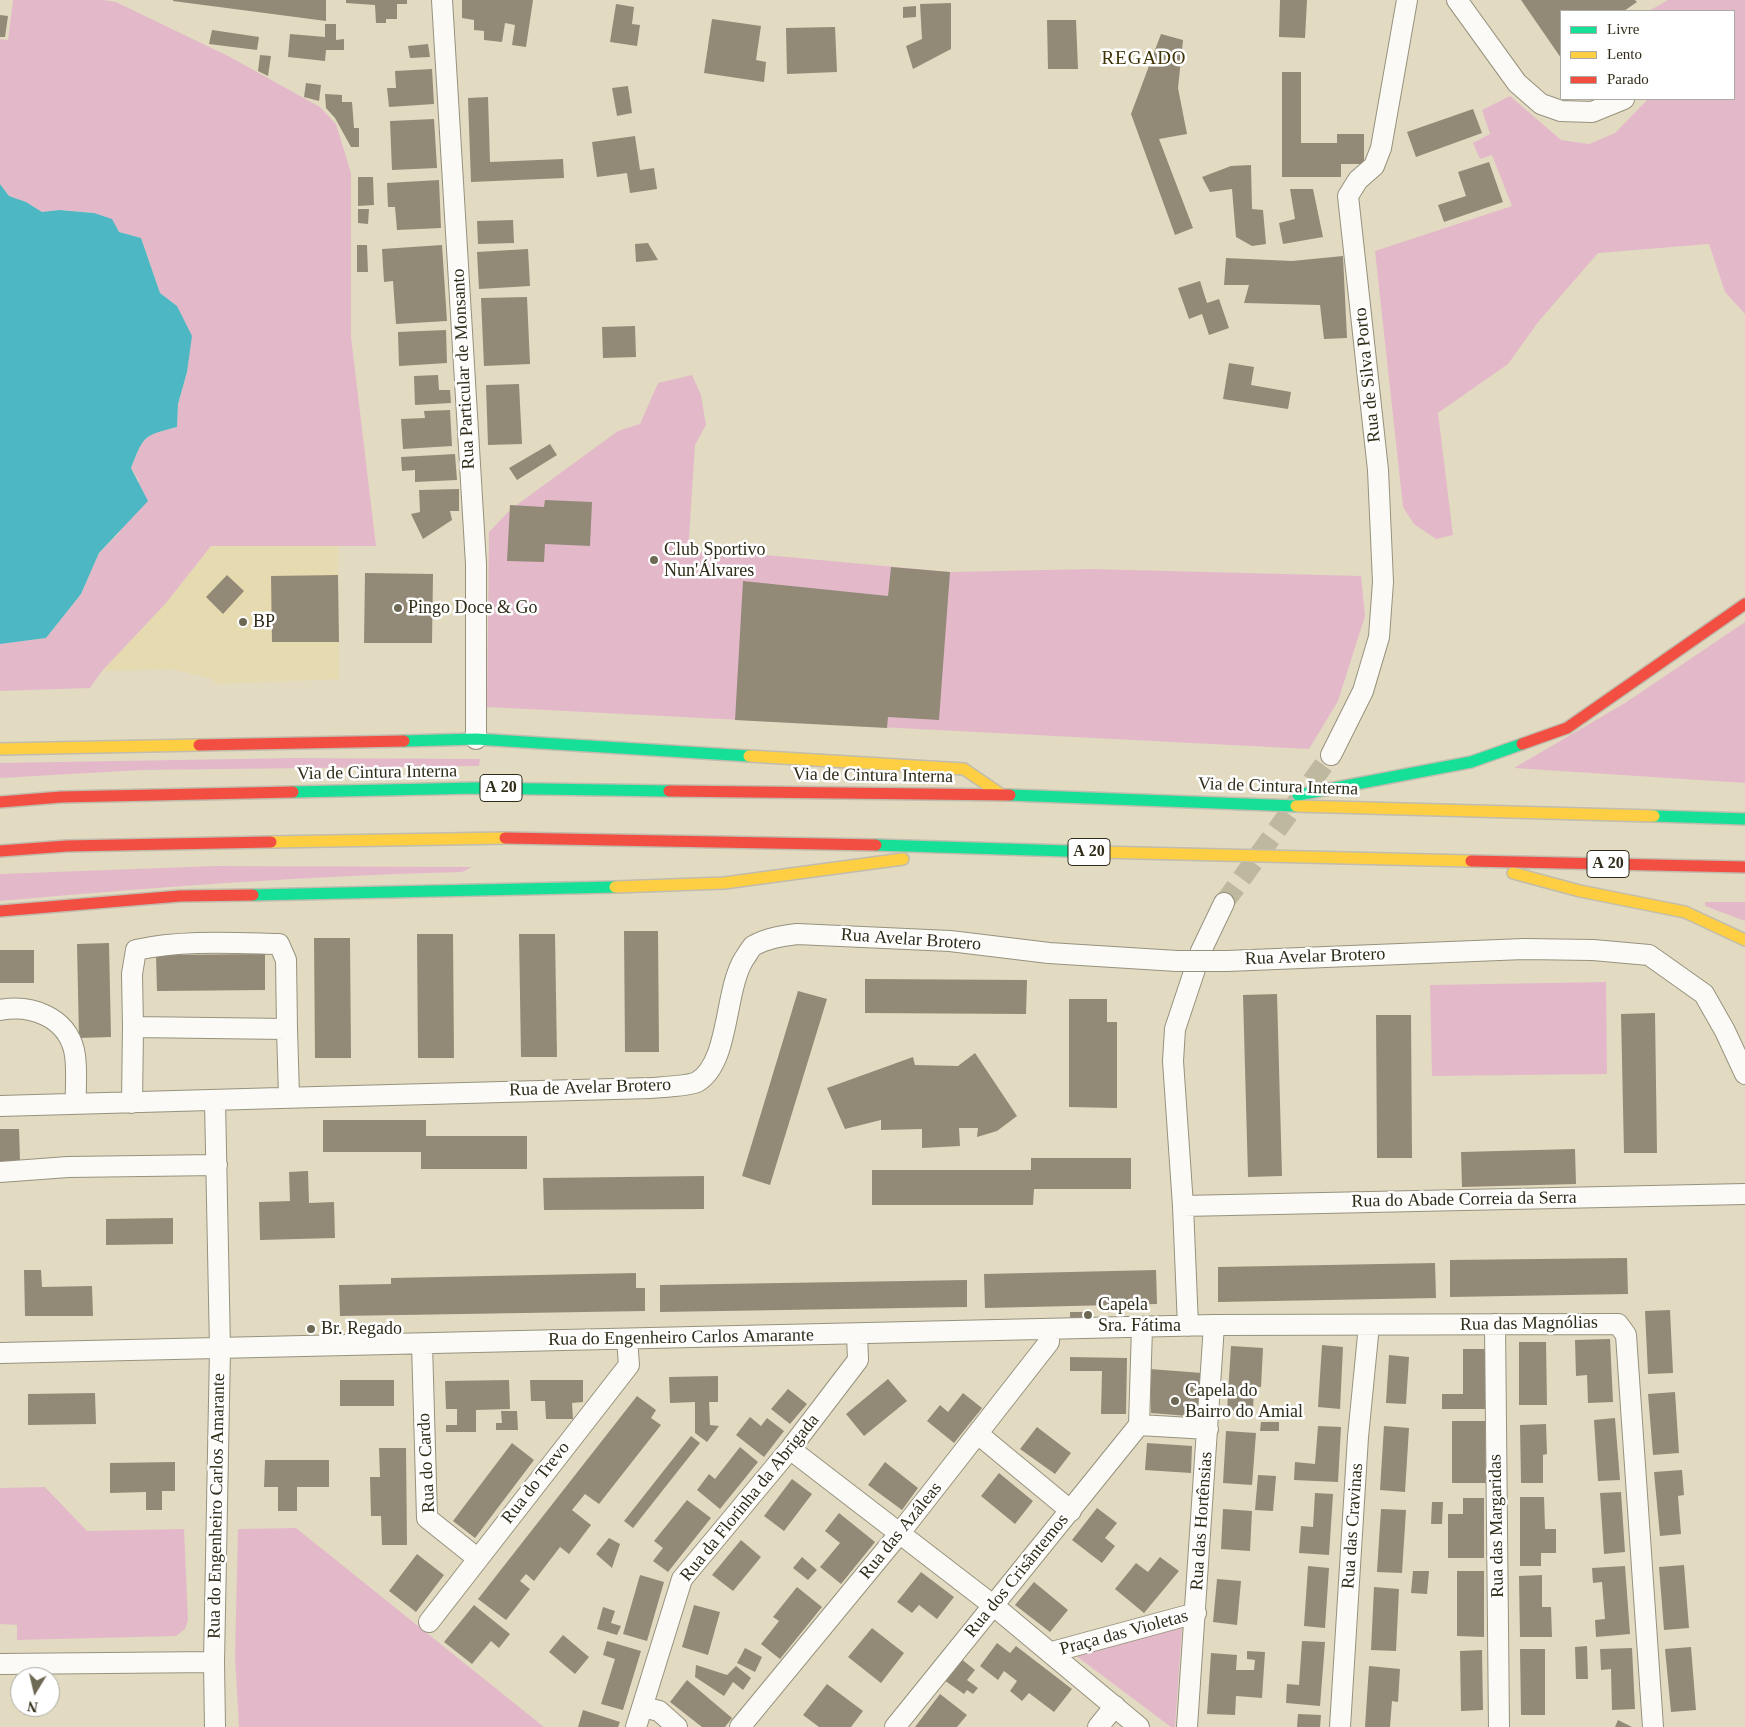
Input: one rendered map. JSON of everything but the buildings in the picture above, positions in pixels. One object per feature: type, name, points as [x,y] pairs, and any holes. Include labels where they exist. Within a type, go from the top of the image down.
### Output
[{"type":"highway","points":[[1250,805],[1386,777],[1471,762],[1567,728],[1745,604]]},
{"type":"highway","points":[[0,748],[476,739],[964,769],[1002,795]]},
{"type":"highway","name":"Via de Cintura Interna","points":[[0,802],[61,798],[476,788],[1002,795],[1250,805],[1745,819]]},
{"type":"highway","name":"A 20","points":[[0,851],[67,846],[476,837],[1470,862],[1745,867]]},
{"type":"highway","points":[[0,911],[180,896],[523,891],[724,884],[969,849]]},
{"type":"highway","points":[[1470,862],[1580,891],[1685,912],[1745,940]]},
{"type":"street","name":"Rua Particular de Monsanto","points":[[442,0],[476,564],[476,739]]},
{"type":"street","name":"Rua de Silva Porto","points":[[1331,755],[1363,690],[1380,637],[1383,582],[1378,470],[1348,196],[1358,180],[1374,166],[1381,148],[1407,0]]},
{"type":"street","points":[[1458,0],[1517,83],[1541,104],[1561,111],[1592,112],[1622,100]]},
{"type":"street","points":[[1188,1326],[1183,1206],[1173,1061],[1176,1029],[1201,952],[1224,903]]},
{"type":"street","name":"Rua de Avelar Brotero","points":[[0,1106],[215,1101],[289,1096],[651,1088],[697,1082],[714,1063],[724,1033],[730,996],[738,968],[752,947],[774,937],[797,934],[823,934]]},
{"type":"street","name":"Rua Avelar Brotero","points":[[823,934],[950,941],[1049,953],[1177,960],[1227,961],[1524,949],[1593,950],[1648,955],[1704,994],[1725,1031],[1745,1074]]},
{"type":"street","points":[[132,1103],[132,974],[136,950],[159,945],[279,944],[286,960],[289,1096]]},
{"type":"street","points":[[0,1010],[10,1008],[42,1013],[64,1027],[74,1050],[76,1104]]},
{"type":"street","points":[[133,1027],[287,1029]]},
{"type":"street","name":"Rua do Engenheiro Carlos Amarante","points":[[215,1101],[220,1349],[214,1662],[215,1727]]},
{"type":"street","points":[[0,1172],[68,1167],[217,1165]]},
{"type":"street","name":"Rua do Abade Correia da Serra","points":[[1183,1206],[1745,1194]]},
{"type":"street","name":"Rua das Margaridas","points":[[1495,1324],[1500,1727]]},
{"type":"street","name":"Rua das Magnólias","points":[[1188,1326],[1618,1324],[1626,1335],[1653,1727]]},
{"type":"street","name":"Rua das Hortênsias","points":[[1196,1613],[1214,1325]]},
{"type":"street","name":"Rua das Cravinas","points":[[1340,1727],[1358,1437],[1368,1325]]},
{"type":"street","name":"Rua do Engenheiro Carlos Amarante","points":[[0,1354],[1188,1326]]},
{"type":"street","points":[[1142,1327],[1139,1425],[1208,1428]]},
{"type":"street","name":"Rua das Azáleas","points":[[740,1727],[899,1534],[1050,1342],[1049,1329]]},
{"type":"street","name":"Rua da Florinha da Abrigada","points":[[636,1727],[682,1579],[790,1449],[858,1360],[857,1334]]},
{"type":"street","name":"Rua do Trevo","points":[[429,1622],[629,1365],[627,1339]]},
{"type":"street","name":"Rua do Cardo","points":[[422,1344],[427,1518],[477,1558]]},
{"type":"street","name":"Rua dos Crisântemos","points":[[895,1727],[1139,1425]]},
{"type":"street","points":[[978,1434],[1071,1511]]},
{"type":"street","points":[[790,1449],[1052,1652]]},
{"type":"street","name":"Praça das Violetas","points":[[1052,1652],[1196,1613],[1187,1727]]},
{"type":"street","name":"Praça das Violetas","points":[[1052,1652],[1140,1727]]},
{"type":"street","points":[[0,1664],[214,1662]]},
{"type":"street","points":[[643,1706],[659,1712],[677,1727]]},
{"type":"street","points":[[1098,1727],[1115,1706]]},
{"type":"shaded area","points":[[13,0],[103,0],[116,2],[230,57],[320,107],[336,124],[351,173],[351,337],[376,546],[211,546],[166,603],[102,671],[90,688],[0,691],[0,644],[46,638],[81,594],[99,553],[119,533],[139,481],[131,468],[142,443],[151,435],[177,427],[178,404],[187,372],[177,306],[160,293],[141,238],[119,232],[94,213],[59,210],[42,212],[26,202],[9,196],[0,184],[0,39],[8,40]]},
{"type":"shaded area","points":[[1668,0],[1745,0],[1745,314],[1725,292],[1709,244],[1598,253],[1539,321],[1508,364],[1438,413],[1453,535],[1436,539],[1414,524],[1403,507],[1375,251],[1512,206],[1492,155],[1480,159],[1473,143],[1490,134],[1482,110],[1510,96],[1561,140],[1589,144],[1615,133],[1647,100],[1735,100],[1735,10],[1651,10]]},
{"type":"shaded area","name":"Club Sportivo Nun'Álvares","points":[[692,375],[701,395],[706,425],[695,445],[688,553],[722,551],[950,572],[1091,569],[1361,576],[1365,616],[1338,701],[1309,749],[487,707],[489,532],[511,509],[618,431],[640,424],[658,383]]},
{"type":"shaded area","name":"BP","points":[[211,546],[338,546],[339,679],[216,684],[213,679],[172,669],[102,671],[166,603]]},
{"type":"shaded area","points":[[1745,622],[1745,783],[1514,768],[1625,703]]},
{"type":"shaded area","points":[[294,758],[480,759],[479,766],[142,770],[0,778],[0,763]]},
{"type":"shaded area","points":[[215,866],[472,867],[462,872],[346,876],[231,883],[0,901],[0,874]]},
{"type":"shaded area","points":[[1705,902],[1745,902],[1745,921],[1705,906]]},
{"type":"shaded area","points":[[1606,982],[1607,1074],[1432,1076],[1430,985]]},
{"type":"shaded area","points":[[45,1487],[87,1531],[184,1529],[188,1620],[185,1629],[176,1636],[17,1640],[17,1625],[0,1624],[0,1488]]},
{"type":"shaded area","points":[[296,1528],[544,1727],[239,1727],[235,1657],[238,1529]]},
{"type":"shaded area","points":[[1182,1628],[1175,1727],[1171,1727],[1075,1655]]},
{"type":"water","points":[[0,184],[9,196],[26,202],[42,212],[59,210],[94,213],[112,219],[119,232],[141,238],[160,293],[177,306],[192,336],[187,372],[178,404],[177,427],[146,438],[131,468],[148,501],[99,553],[81,594],[46,638],[0,644]]},
{"type":"tunnel","points":[[1224,903],[1331,755]]},
{"type":"traffic: fast","points":[[404,741],[476,739],[749,756]]},
{"type":"traffic: fast","points":[[1298,795],[1471,762],[1522,744]]},
{"type":"traffic: fast","points":[[293,792],[476,788],[669,791]]},
{"type":"traffic: fast","points":[[1010,795],[1296,806]]},
{"type":"traffic: fast","points":[[1654,816],[1745,819]]},
{"type":"traffic: fast","points":[[876,845],[1098,852]]},
{"type":"traffic: fast","points":[[253,895],[615,887]]},
{"type":"traffic: slow","points":[[0,749],[199,745]]},
{"type":"traffic: slow","points":[[749,756],[964,769],[1002,795]]},
{"type":"traffic: slow","points":[[1296,806],[1654,816]]},
{"type":"traffic: slow","points":[[271,842],[505,838]]},
{"type":"traffic: slow","points":[[1098,852],[1471,861]]},
{"type":"traffic: slow","points":[[615,887],[724,883],[903,859]]},
{"type":"traffic: slow","points":[[1513,873],[1580,891],[1685,912],[1745,940]]},
{"type":"traffic: jam","points":[[1522,744],[1567,728],[1745,604]]},
{"type":"traffic: jam","points":[[199,745],[404,741]]},
{"type":"traffic: jam","points":[[669,791],[1010,795]]},
{"type":"traffic: jam","points":[[0,802],[61,797],[293,792]]},
{"type":"traffic: jam","points":[[505,838],[876,845]]},
{"type":"traffic: jam","points":[[0,851],[67,846],[271,842]]},
{"type":"traffic: jam","points":[[1471,861],[1745,867]]},
{"type":"traffic: jam","points":[[0,911],[180,896],[253,895]]},
{"type":"place","name":"Club Sportivo Nun'Álvares","points":[[654,560]]},
{"type":"place","name":"Pingo Doce & Go","points":[[398,608]]},
{"type":"place","name":"BP","points":[[243,622]]},
{"type":"place","name":"Capela Sra. Fátima","points":[[1088,1315]]},
{"type":"place","name":"Br. Regado","points":[[311,1329]]},
{"type":"place","name":"Capela do Bairro do Amial","points":[[1175,1401]]},
{"type":"district","name":"REGADO","points":[[1144,59]]}]
